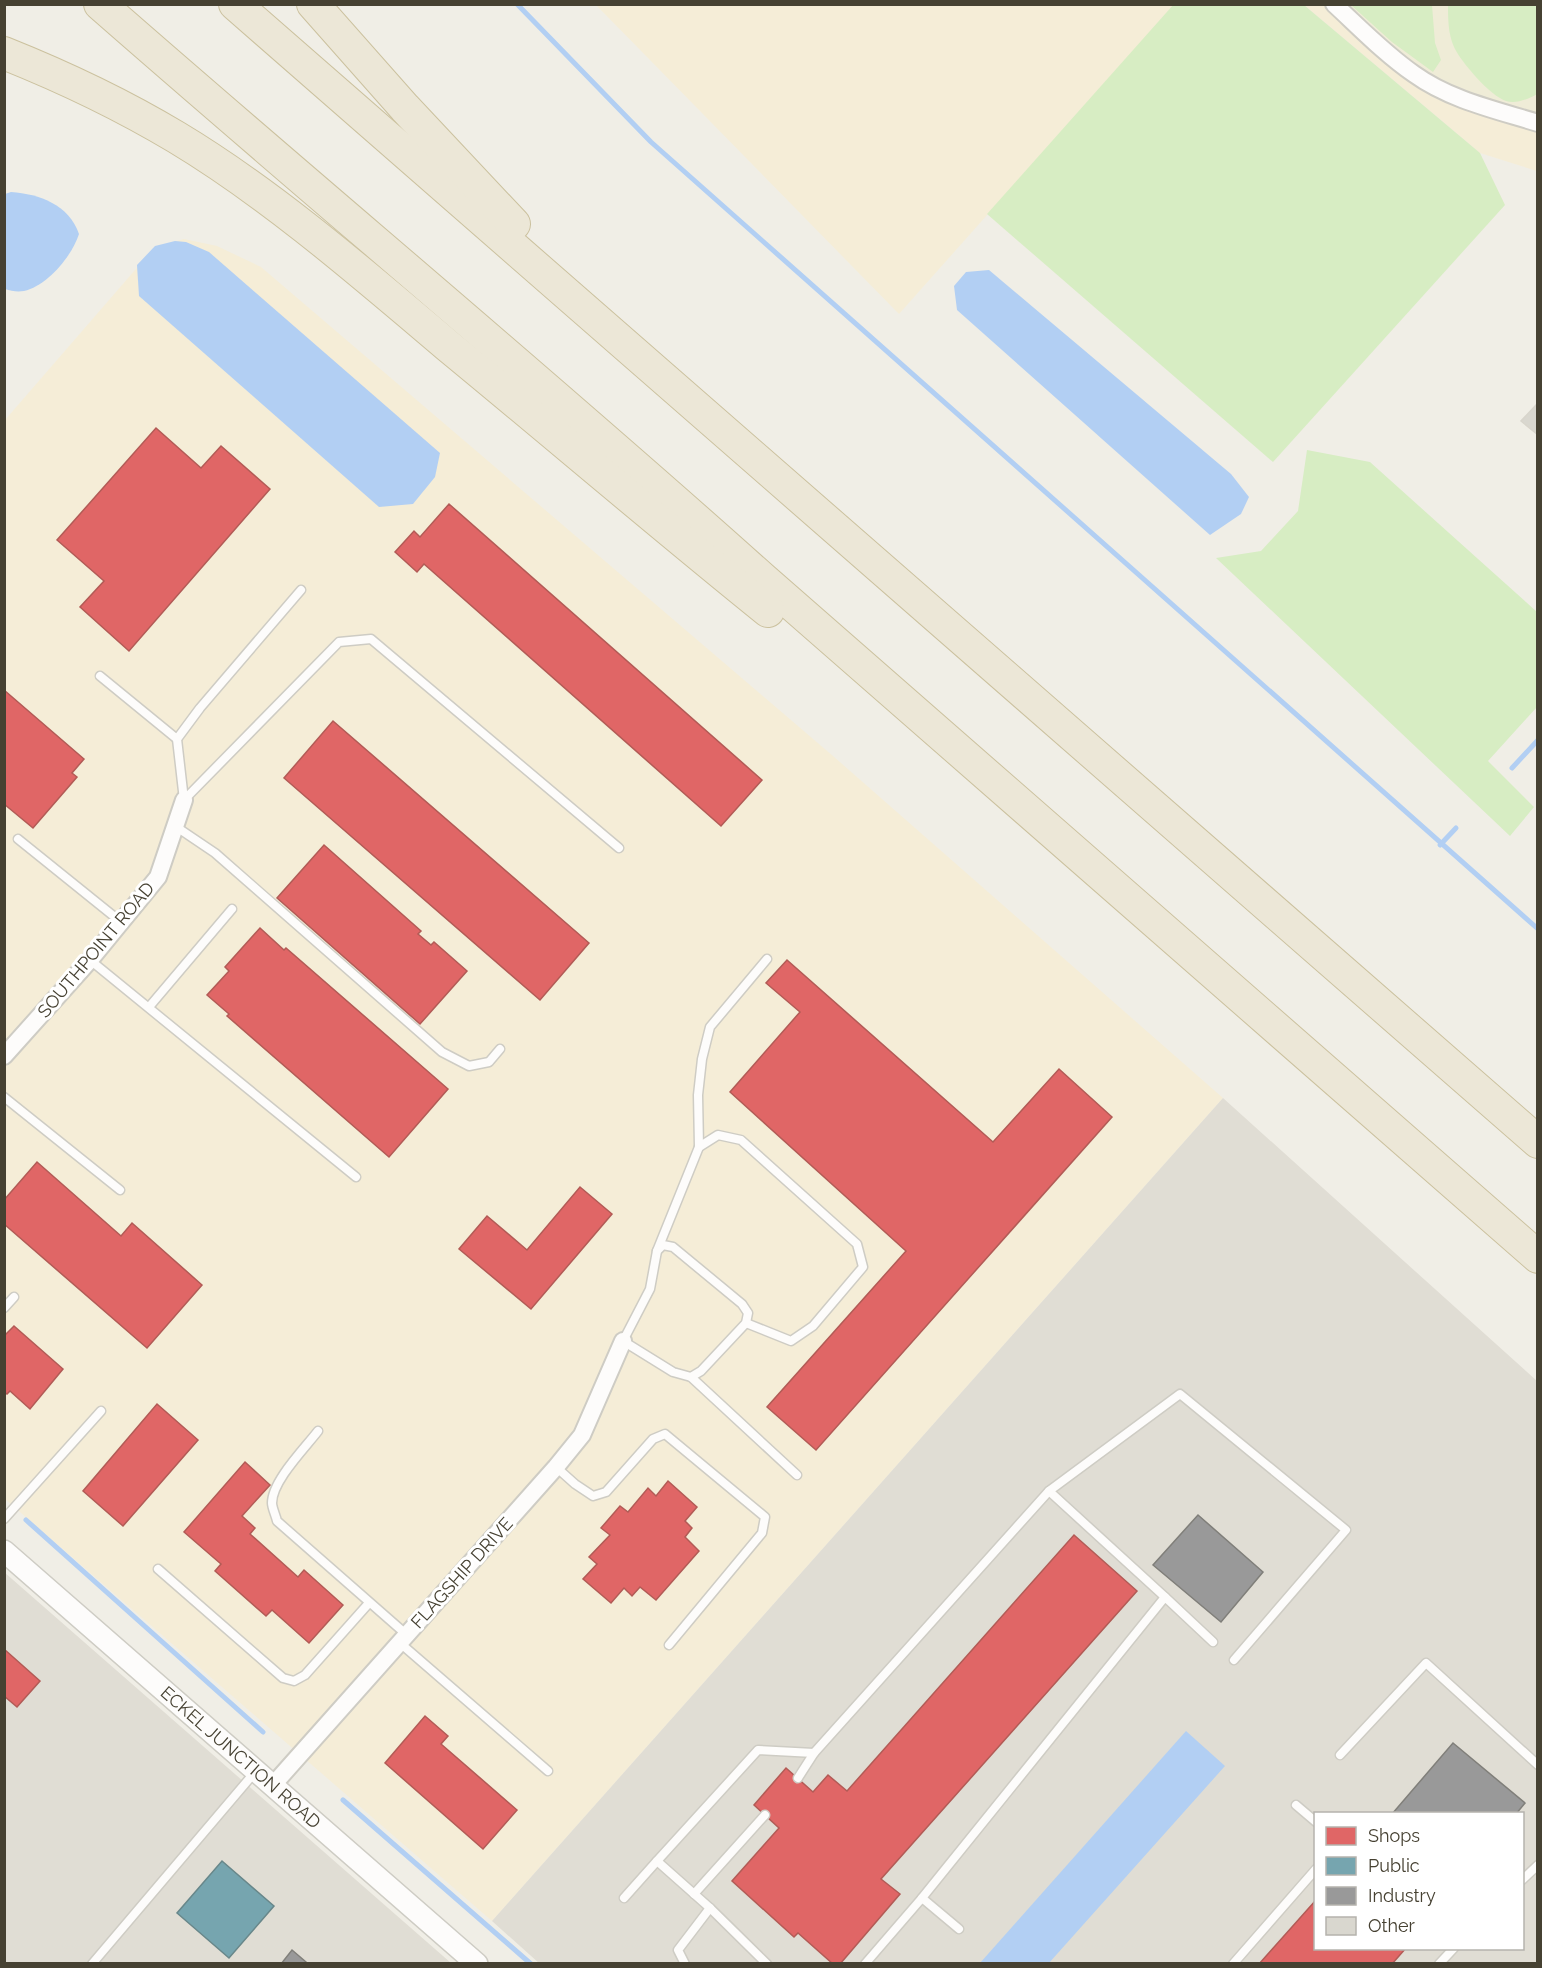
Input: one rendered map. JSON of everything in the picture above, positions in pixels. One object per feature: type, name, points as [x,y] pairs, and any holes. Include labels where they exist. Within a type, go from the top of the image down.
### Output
[{"type":"highway","points":[[100,4],[303,182],[650,478],[1112,886],[1538,1257]]},
{"type":"highway","points":[[236,4],[1538,1142]]},
{"type":"highway","points":[[314,4],[398,100],[511,221],[720,427]]},
{"type":"highway","points":[[4,53],[55,73],[118,103],[196,150],[280,209],[398,304],[728,579],[1112,886]]},
{"type":"street","points":[[1334,4],[1414,75],[1466,100],[1538,123]]},
{"type":"street","name":"SOUTHPOINT ROAD","points":[[4,1056],[90,960],[158,877],[184,800]]},
{"type":"street","name":"FLAGSHIP DRIVE","points":[[273,1785],[582,1435],[623,1341]]},
{"type":"street","name":"ECKEL JUNCTION ROAD","points":[[4,1551],[477,1964]]},
{"type":"lane","points":[[184,800],[177,740],[200,708],[301,590]]},
{"type":"lane","points":[[184,800],[339,642],[371,639],[619,848]]},
{"type":"lane","points":[[100,676],[177,740]]},
{"type":"lane","points":[[175,826],[215,853],[442,1052],[469,1066],[489,1062],[500,1049]]},
{"type":"lane","points":[[18,839],[121,922]]},
{"type":"lane","points":[[149,1007],[232,909]]},
{"type":"lane","points":[[767,959],[710,1027],[702,1059],[698,1095],[699,1147],[657,1251],[651,1289],[623,1341],[673,1372],[691,1377],[797,1475]]},
{"type":"lane","points":[[90,960],[356,1177]]},
{"type":"lane","points":[[4,1097],[120,1190]]},
{"type":"lane","points":[[699,1147],[718,1135],[741,1140],[857,1244],[862,1267],[813,1326],[791,1341],[746,1323]]},
{"type":"lane","points":[[657,1251],[663,1245],[673,1246],[742,1304],[748,1314],[746,1323],[701,1371],[691,1377]]},
{"type":"lane","points":[[4,1308],[14,1297]]},
{"type":"lane","points":[[798,1778],[814,1753],[1049,1491],[1180,1394],[1346,1530],[1234,1660]]},
{"type":"lane","points":[[4,1518],[101,1411]]},
{"type":"lane","points":[[318,1431],[278,1484],[272,1502],[277,1521],[369,1603],[403,1639],[548,1771]]},
{"type":"lane","points":[[556,1467],[593,1496],[606,1492],[653,1439],[665,1434],[765,1517],[762,1533],[669,1645]]},
{"type":"lane","points":[[1049,1491],[1213,1642]]},
{"type":"lane","points":[[158,1569],[283,1678],[294,1681],[305,1675],[369,1603]]},
{"type":"lane","points":[[865,1964],[922,1898],[1165,1596]]},
{"type":"lane","points":[[1340,1755],[1426,1663],[1538,1765]]},
{"type":"lane","points":[[624,1898],[758,1750],[814,1753]]},
{"type":"lane","points":[[92,1964],[256,1771]]},
{"type":"lane","points":[[1296,1805],[1314,1820]]},
{"type":"lane","points":[[694,1894],[765,1815]]},
{"type":"lane","points":[[657,1861],[710,1908],[767,1964]]},
{"type":"lane","points":[[1524,1878],[1538,1865]]},
{"type":"lane","points":[[1233,1964],[1314,1871]]},
{"type":"lane","points":[[922,1898],[959,1929]]},
{"type":"lane","points":[[685,1964],[678,1950],[710,1908]]},
{"type":"lane","points":[[1439,1964],[1452,1950]]},
{"type":"shaded area","points":[[596,5],[1174,5],[899,314]]},
{"type":"shaded area","points":[[1304,5],[1537,5],[1537,171],[1480,153]]},
{"type":"shaded area","points":[[1334,5],[1537,5],[1537,123],[1439,89]]},
{"type":"shaded area","points":[[184,239],[217,246],[261,267],[833,756],[1223,1098],[492,1921],[5,1499],[5,420],[155,247]]},
{"type":"shaded area","points":[[1223,1098],[1537,1381],[1537,1963],[540,1964],[492,1921]]},
{"type":"shaded area","points":[[4,1572],[451,1963],[5,1963]]},
{"type":"green space","points":[[1174,4],[1304,5],[1480,153],[1505,205],[1273,462],[987,214]]},
{"type":"green space","points":[[1351,5],[1432,5],[1435,43],[1441,60],[1433,72],[1392,42]]},
{"type":"green space","points":[[1448,5],[1537,5],[1537,94],[1530,98],[1510,102],[1499,98],[1484,86],[1454,47],[1449,31]]},
{"type":"green space","points":[[1307,450],[1370,462],[1537,612],[1537,707],[1488,761],[1534,807],[1510,836],[1216,558],[1261,551],[1298,511]]},
{"type":"water","points":[[11,192],[32,195],[61,208],[79,234],[65,260],[50,277],[24,291],[5,289],[5,194]]},
{"type":"water","points":[[175,241],[186,242],[209,252],[440,453],[435,477],[413,504],[379,507],[139,296],[137,265],[155,246]]},
{"type":"water","points":[[989,270],[1231,474],[1249,497],[1241,514],[1210,535],[957,310],[954,286],[966,272]]},
{"type":"water","points":[[1186,1731],[1225,1766],[1049,1963],[980,1963]]},
{"type":"building: Shops","points":[[156,428],[201,468],[221,446],[270,489],[129,651],[80,607],[104,581],[57,540]]},
{"type":"building: Shops","points":[[449,504],[762,780],[721,826],[424,564],[417,572],[395,552],[414,531],[420,537]]},
{"type":"building: Shops","points":[[4,690],[84,759],[72,773],[77,777],[33,828],[4,804]]},
{"type":"building: Shops","points":[[333,721],[589,943],[540,1000],[284,778]]},
{"type":"building: Shops","points":[[324,845],[421,931],[418,934],[431,945],[434,942],[467,971],[420,1024],[277,898]]},
{"type":"building: Shops","points":[[260,928],[448,1089],[389,1157],[227,1016],[229,1014],[207,995],[229,971],[225,967]]},
{"type":"building: Shops","points":[[787,960],[993,1142],[1059,1069],[1112,1117],[816,1450],[767,1407],[906,1251],[730,1092],[800,1012],[766,983]]},
{"type":"building: Shops","points":[[37,1162],[121,1236],[132,1223],[202,1285],[147,1348],[4,1224],[4,1200]]},
{"type":"building: Shops","points":[[580,1187],[612,1214],[531,1309],[459,1249],[487,1216],[527,1250]]},
{"type":"building: Shops","points":[[14,1326],[63,1369],[30,1409],[10,1391],[7,1394],[4,1392],[4,1336]]},
{"type":"building: Shops","points":[[157,1404],[198,1440],[123,1526],[83,1491]]},
{"type":"building: Shops","points":[[245,1462],[270,1485],[242,1516],[255,1528],[250,1534],[298,1577],[304,1570],[343,1605],[309,1643],[272,1610],[266,1616],[215,1571],[221,1564],[184,1532]]},
{"type":"building: Shops","points":[[668,1481],[697,1507],[685,1521],[692,1528],[685,1537],[699,1551],[656,1600],[640,1587],[632,1596],[624,1588],[611,1603],[583,1579],[597,1564],[589,1557],[610,1535],[601,1528],[620,1506],[628,1512],[648,1488],[656,1496]]},
{"type":"building: Shops","points":[[1074,1535],[1137,1591],[881,1879],[900,1894],[840,1964],[833,1964],[798,1933],[794,1937],[732,1881],[779,1828],[754,1805],[786,1768],[813,1792],[828,1775],[847,1791]]},
{"type":"building: Shops","points":[[4,1649],[40,1681],[17,1707],[4,1696]]},
{"type":"building: Shops","points":[[425,1716],[448,1736],[441,1744],[517,1810],[483,1849],[385,1763]]},
{"type":"building: Shops","points":[[1314,1902],[1314,1950],[1404,1950],[1392,1964],[1259,1964]]},
{"type":"building: Public","points":[[222,1861],[274,1906],[229,1958],[177,1913]]},
{"type":"building: Industry","points":[[1198,1515],[1263,1572],[1221,1622],[1153,1565]]},
{"type":"building: Industry","points":[[1453,1743],[1525,1803],[1518,1812],[1394,1812]]},
{"type":"building: Industry","points":[[292,1950],[306,1962],[304,1964],[281,1964]]},
{"type":"building: Other","points":[[1538,403],[1538,435],[1521,421]]},
{"type":"waterway","points":[[517,4],[651,142],[1538,929]]},
{"type":"waterway","points":[[1512,768],[1538,740]]},
{"type":"waterway","points":[[1440,845],[1456,828]]},
{"type":"waterway","points":[[26,1520],[263,1732]]},
{"type":"waterway","points":[[343,1800],[531,1964]]}]
